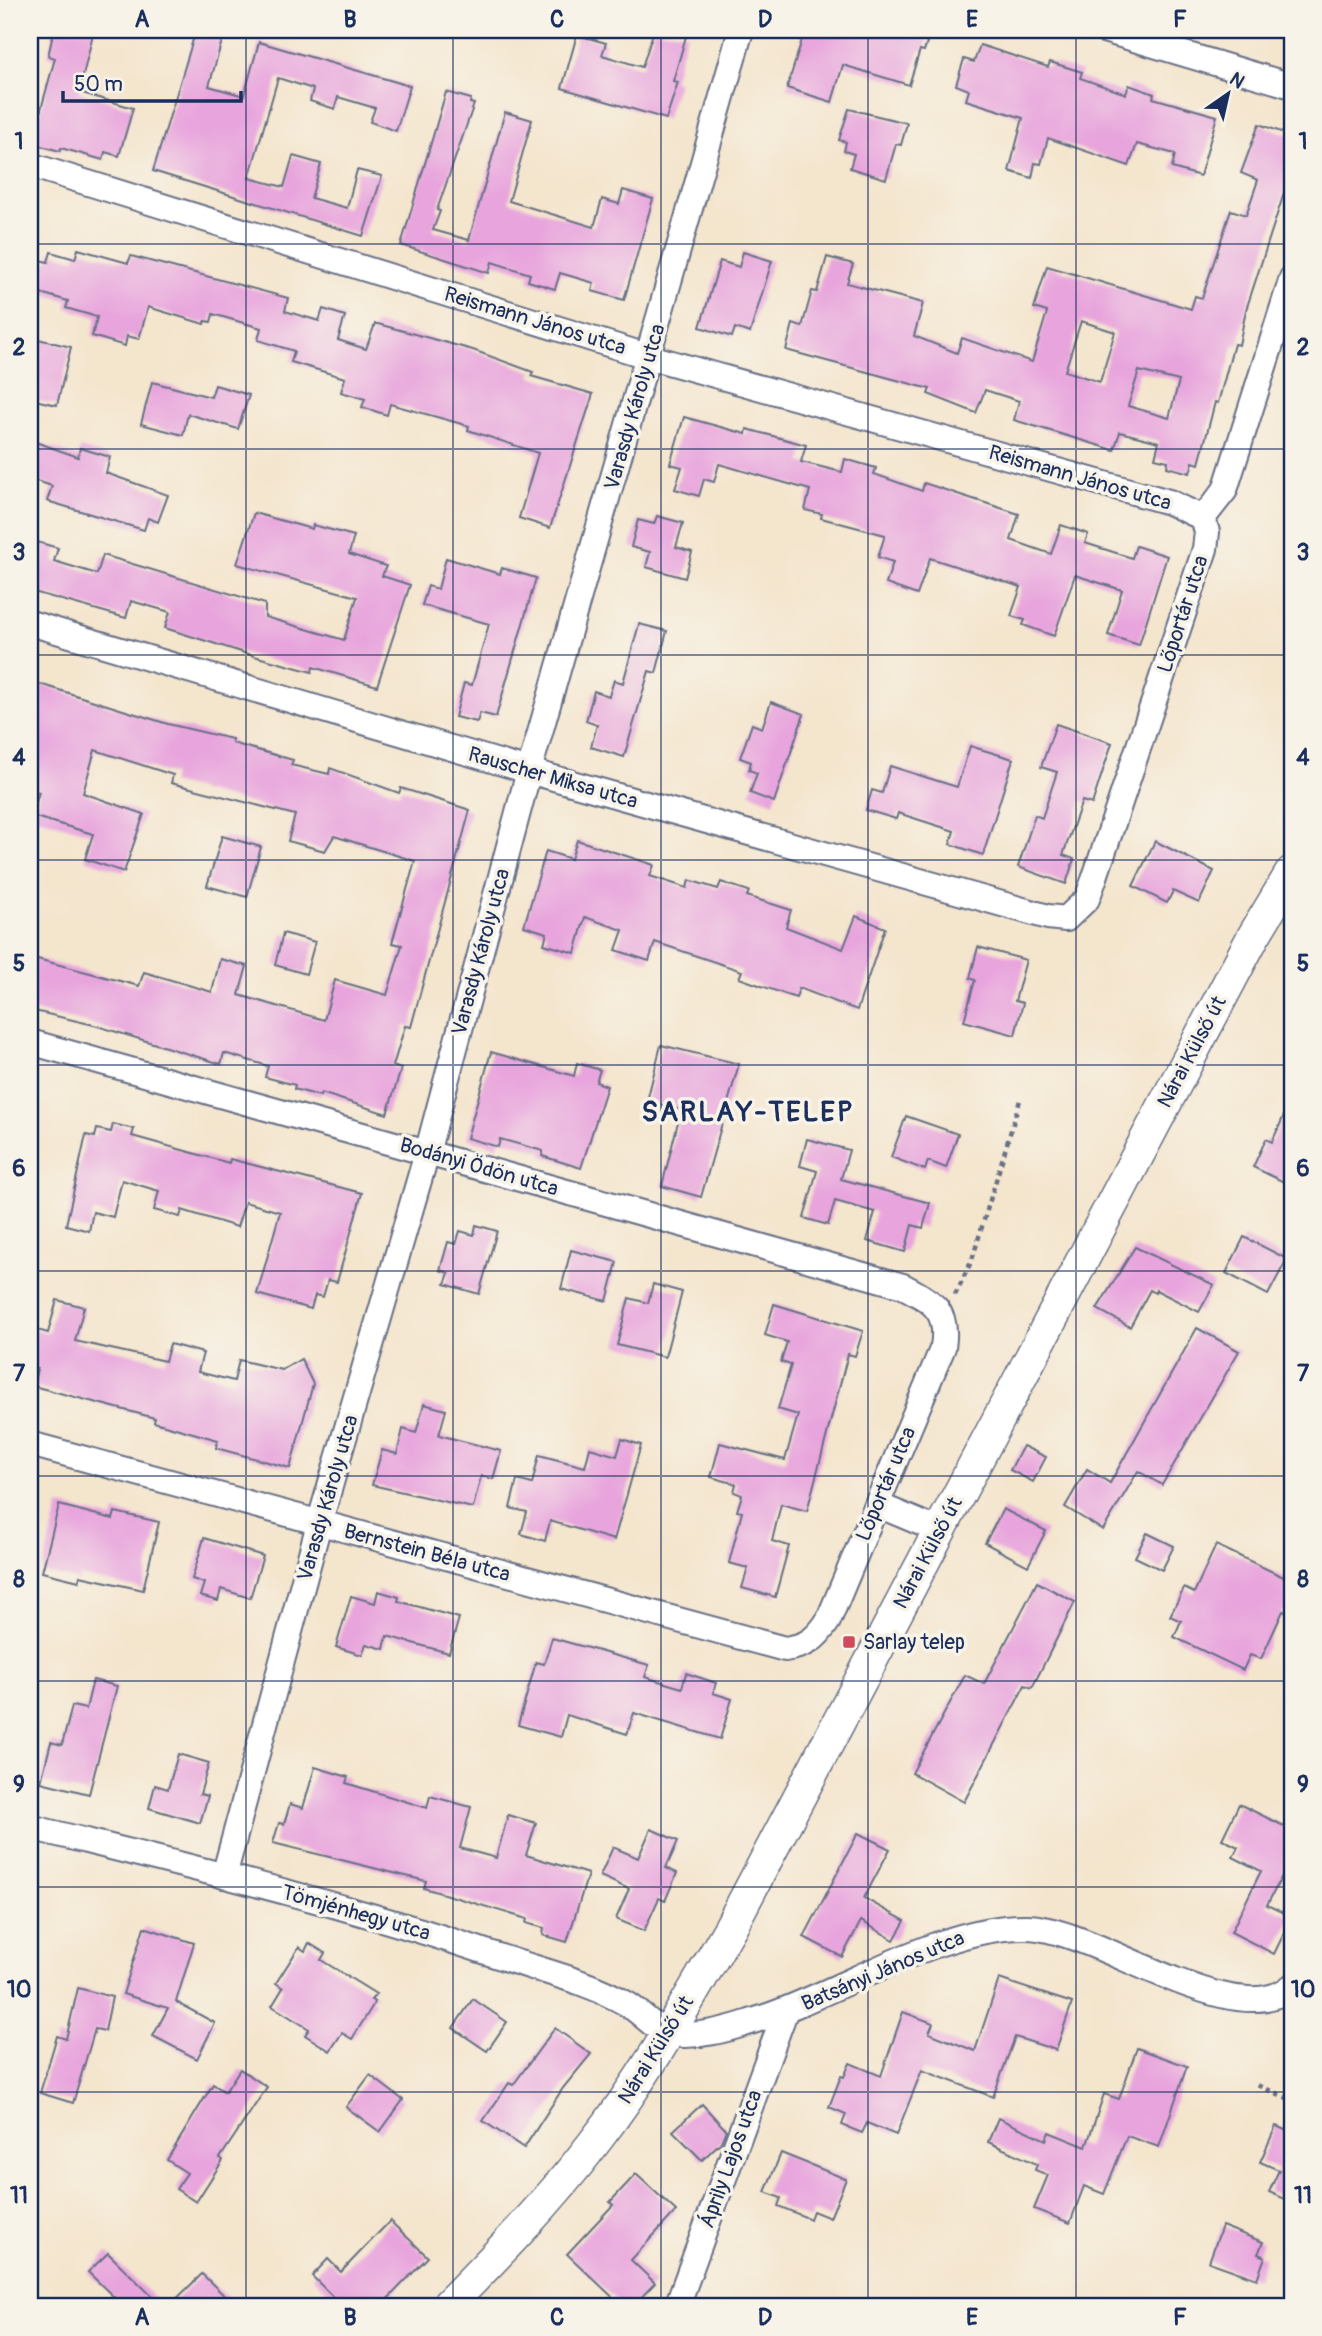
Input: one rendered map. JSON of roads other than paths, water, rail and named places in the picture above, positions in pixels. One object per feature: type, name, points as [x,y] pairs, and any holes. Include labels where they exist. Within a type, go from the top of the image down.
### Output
[{"type":"street","name":"Varasdy Károly utca","points":[[224,1876],[319,1524],[427,1153],[529,771],[650,357],[741,30]]},
{"type":"street","points":[[1104,30],[1292,86]]},
{"type":"street","name":"Reismann János utca","points":[[30,165],[650,357],[1169,502],[1203,518]]},
{"type":"street","points":[[1203,518],[1224,490],[1292,278]]},
{"type":"street","name":"Lőportár utca","points":[[1076,911],[1087,899],[1094,880],[1205,549],[1207,531],[1203,518]]},
{"type":"street","name":"Rauscher Miksa utca","points":[[30,623],[529,771],[1048,917],[1066,919],[1076,911]]},
{"type":"street","name":"Nárai Külső út","points":[[447,2306],[564,2181],[635,2088],[669,2034],[730,1928],[1253,937],[1292,872]]},
{"type":"street","name":"Bodányi Ödön utca","points":[[30,1042],[903,1286],[933,1305]]},
{"type":"street","name":"Lőportár utca","points":[[785,1649],[804,1647],[818,1636],[828,1621],[878,1505],[943,1347],[946,1328],[933,1305]]},
{"type":"street","name":"Bernstein Béla utca","points":[[30,1444],[785,1649]]},
{"type":"street","points":[[878,1505],[940,1531]]},
{"type":"street","name":"Tömjénhegy utca","points":[[30,1828],[224,1876],[414,1928],[626,2003],[669,2034]]},
{"type":"street","name":"Batsányi János utca","points":[[669,2034],[718,2032],[785,2012],[953,1938],[992,1928],[1049,1929],[1188,1984],[1237,1998],[1262,1999],[1284,1993],[1292,1986]]},
{"type":"street","name":"Áprily Lajos utca","points":[[677,2306],[785,2012]]},
{"type":"place","name":"Sarlay telep","points":[[849,1642]]},
{"type":"district","name":"SARLAY-TELEP","points":[[748,1112]]}]
